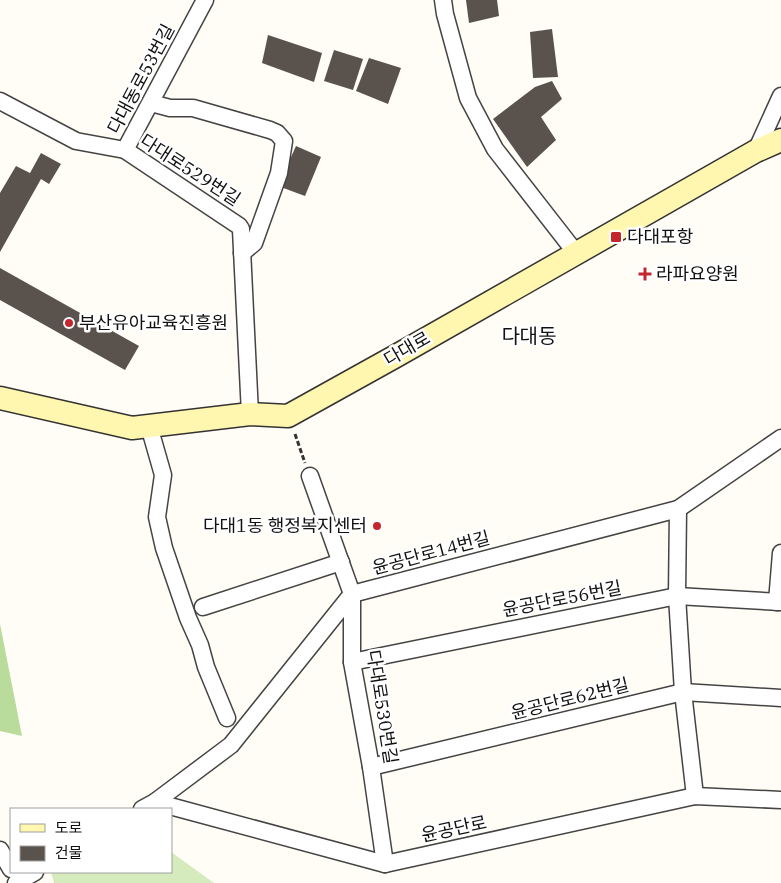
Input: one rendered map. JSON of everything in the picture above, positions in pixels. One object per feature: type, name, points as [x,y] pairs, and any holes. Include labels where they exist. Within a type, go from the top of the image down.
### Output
[{"type":"main road","name":"다대로","points":[[288,416],[756,151],[781,140]]},
{"type":"main road","points":[[0,398],[132,428],[250,414],[288,416]]},
{"type":"street","name":"다대동로53번길","points":[[125,150],[205,0]]},
{"type":"street","points":[[444,0],[445,14],[468,98],[495,149],[576,253]]},
{"type":"street","points":[[756,151],[781,96]]},
{"type":"street","name":"다대로529번길","points":[[0,101],[76,141],[125,150],[239,226],[241,229],[250,414]]},
{"type":"street","points":[[151,103],[170,108],[193,108],[217,114],[270,130],[277,133],[284,141],[279,173],[254,243],[242,253]]},
{"type":"street","points":[[149,426],[163,475],[157,517],[164,548],[186,612],[200,645],[206,667],[227,718]]},
{"type":"street","name":"윤공단로14번길","points":[[352,594],[678,509],[781,438]]},
{"type":"street","name":"다대로530번길","points":[[310,476],[352,594],[352,662],[371,767],[385,864]]},
{"type":"street","points":[[678,509],[677,596],[684,692],[695,796]]},
{"type":"street","points":[[779,602],[781,553]]},
{"type":"street","points":[[203,607],[341,562]]},
{"type":"street","points":[[149,806],[231,745],[352,594]]},
{"type":"street","name":"윤공단로56번길","points":[[352,662],[677,596],[779,602]]},
{"type":"street","name":"윤공단로62번길","points":[[371,767],[684,692],[781,698]]},
{"type":"street","name":"윤공단로","points":[[172,812],[385,864],[695,796],[781,800]]},
{"type":"street","points":[[0,850],[10,867]]},
{"type":"street","points":[[15,876],[30,873]]},
{"type":"path","points":[[288,416],[310,476]]},
{"type":"green space","points":[[0,624],[22,736],[0,731]]},
{"type":"green space","points":[[172,853],[214,883],[54,883],[51,873],[172,873]]},
{"type":"building","points":[[466,0],[497,0],[499,16],[469,23]]},
{"type":"building","points":[[552,29],[558,77],[533,78],[530,32]]},
{"type":"building","points":[[268,35],[322,53],[314,82],[262,63]]},
{"type":"building","points":[[334,50],[363,59],[353,90],[324,81]]},
{"type":"building","points":[[369,58],[401,68],[388,104],[356,91]]},
{"type":"building","points":[[552,81],[562,99],[541,117],[556,140],[527,167],[493,119],[535,87]]},
{"type":"building","points":[[296,146],[321,157],[305,196],[278,186]]},
{"type":"building","points":[[41,153],[61,164],[49,184],[41,179],[0,252],[0,193],[16,166],[30,173]]},
{"type":"building","name":"부산유아교육진흥원","points":[[0,268],[139,346],[125,370],[0,300]]},
{"type":"place","name":"다대포항","points":[[616,237]]},
{"type":"place","name":"라파요양원","points":[[645,274]]},
{"type":"place","name":"부산유아교육진흥원","points":[[69,323]]},
{"type":"place","name":"다대1동 행정복지센터","points":[[377,526]]},
{"type":"district","name":"다대동","points":[[529,336]]}]
